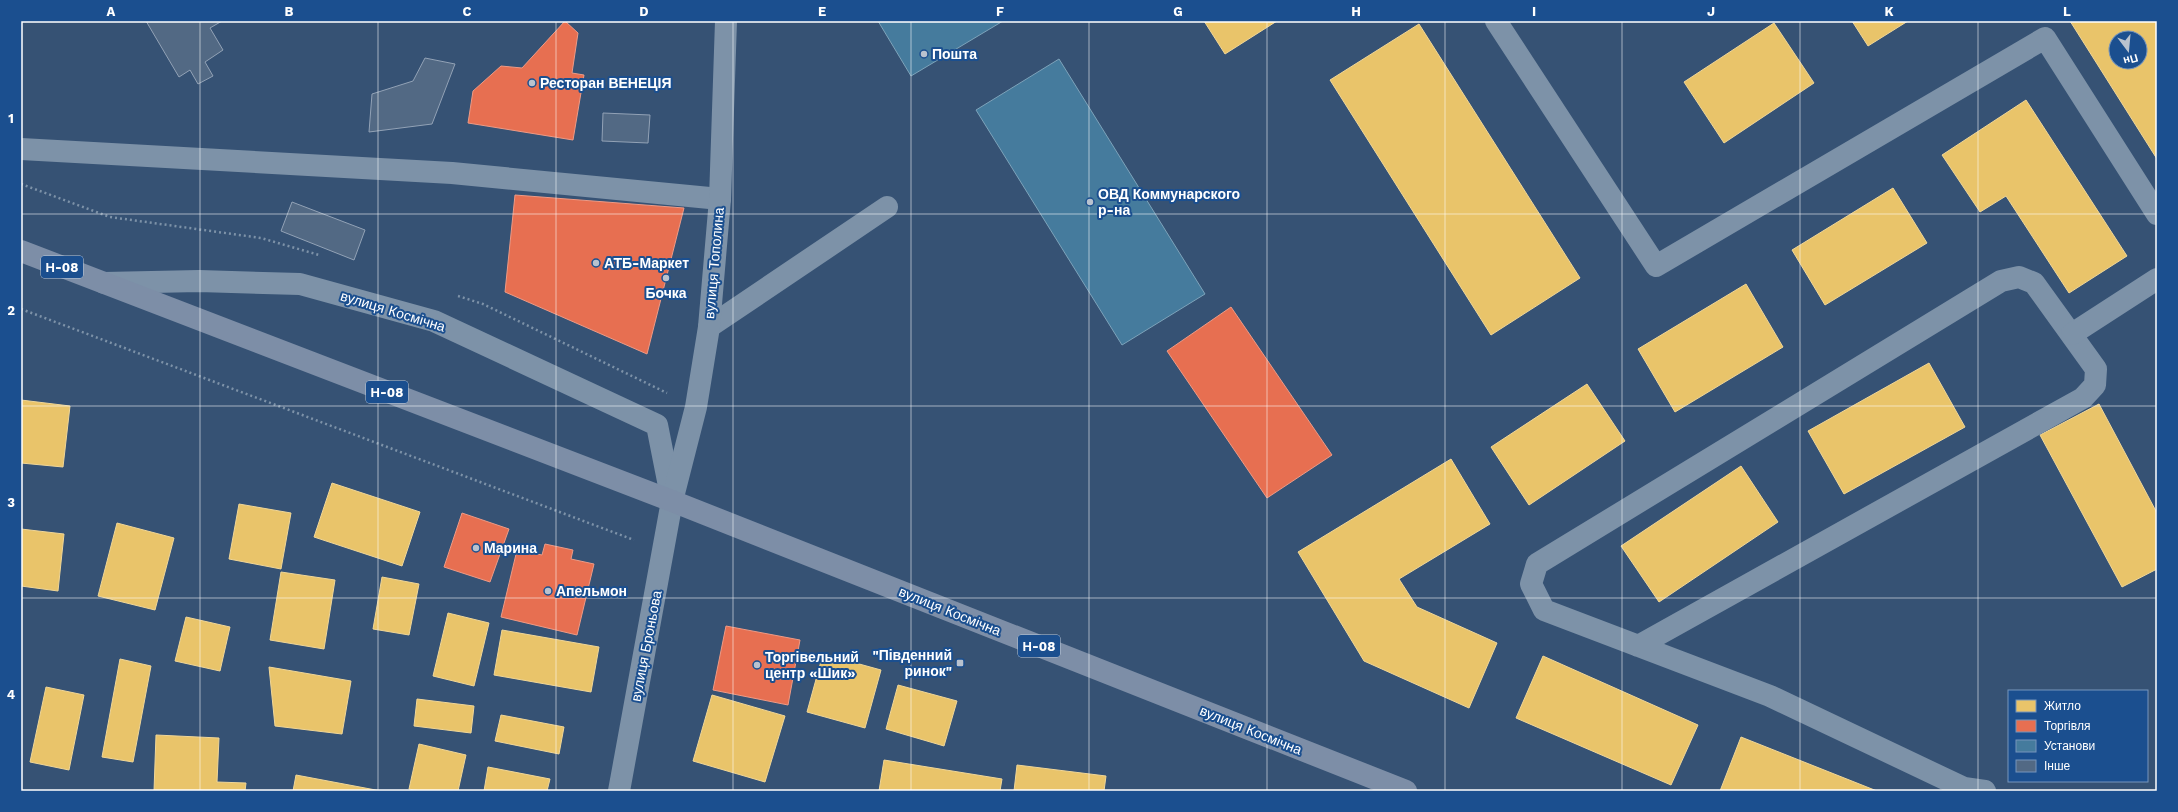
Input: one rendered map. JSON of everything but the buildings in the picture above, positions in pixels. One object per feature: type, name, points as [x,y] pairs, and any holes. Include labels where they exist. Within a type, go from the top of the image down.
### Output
[{"type":"main road","name":"вулиця Космічна","points":[[21,251],[672,501],[1406,791]]},
{"type":"street","name":"вулиця Тополина","points":[[672,501],[696,407],[708,327],[720,199],[726,21]]},
{"type":"street","points":[[1496,21],[1656,266],[2045,38],[2157,214]]},
{"type":"street","points":[[21,149],[452,173],[720,199]]},
{"type":"street","points":[[708,327],[887,207]]},
{"type":"street","points":[[1638,646],[2083,398],[2095,385],[2096,369],[2034,283],[2019,277],[2001,281],[1536,564],[1531,584],[1544,610],[1638,646],[1770,696],[1964,788],[1985,791]]},
{"type":"street","points":[[2072,334],[2157,279]]},
{"type":"street","name":"вулиця Космічна","points":[[103,283],[199,281],[300,284],[434,320],[657,425],[672,501]]},
{"type":"street","name":"вулиця Броньова","points":[[619,791],[672,501]]},
{"type":"path","points":[[21,309],[664,551]]},
{"type":"place","name":"Пошта","points":[[924,54]]},
{"type":"place","name":"Ресторан ВЕНЕЦІЯ","points":[[532,83]]},
{"type":"place","name":"ОВД Коммунарского р-на","points":[[1090,202]]},
{"type":"place","name":"АТБ-Маркет","points":[[596,263]]},
{"type":"place","name":"Бочка","points":[[666,278]]},
{"type":"place","name":"Марина","points":[[476,548]]},
{"type":"place","name":"Апельмон","points":[[548,591]]},
{"type":"place","name":"\"Південний ринок\"","points":[[960,663]]},
{"type":"place","name":"Торгівельний центр «Шик»","points":[[757,665]]}]
